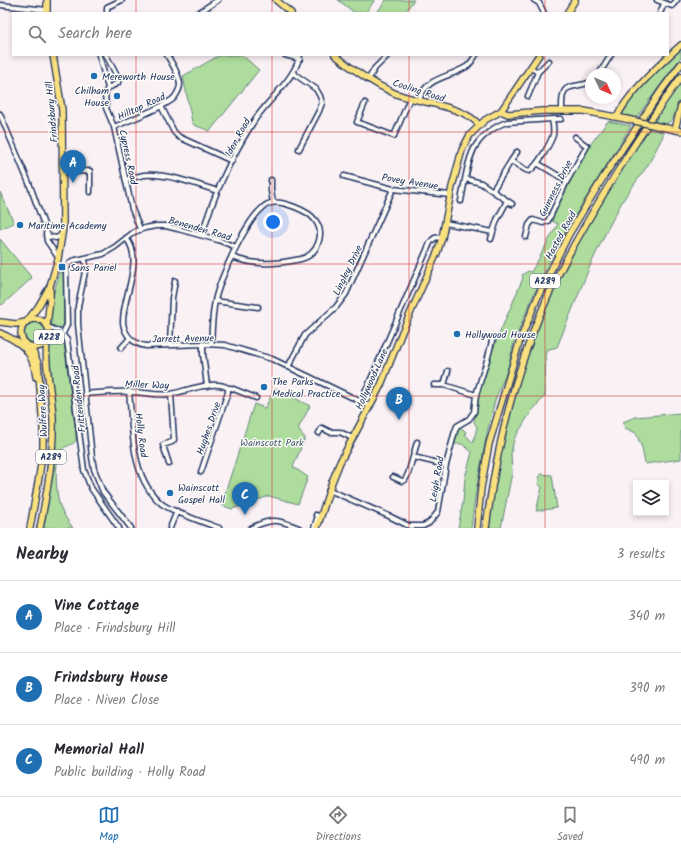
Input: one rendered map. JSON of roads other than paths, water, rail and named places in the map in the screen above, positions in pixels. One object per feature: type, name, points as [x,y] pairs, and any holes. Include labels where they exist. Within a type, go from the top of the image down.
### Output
[{"type":"main road","points":[[47,0],[47,11]]},
{"type":"main road","points":[[568,12],[575,0]]},
{"type":"main road","points":[[279,1],[290,12]]},
{"type":"main road","points":[[669,56],[681,45]]},
{"type":"main road","name":"Frindsbury Hill","points":[[27,322],[50,286],[58,257],[64,215],[62,110],[53,56]]},
{"type":"main road","name":"Cooling Road","points":[[336,56],[357,73],[395,94],[460,112],[476,120],[479,125]]},
{"type":"main road","points":[[539,56],[501,111],[508,114],[562,110],[584,111],[678,130],[681,105]]},
{"type":"main road","points":[[617,117],[634,92],[669,56]]},
{"type":"main road","name":"Hasted Road","points":[[477,528],[481,488],[489,444],[520,340],[538,294],[569,234],[604,176],[661,90],[681,64]]},
{"type":"main road","name":"Hasted Road","points":[[486,528],[490,490],[500,441],[521,365],[548,296],[577,238],[656,111],[681,77]]},
{"type":"main road","name":"Hollywood Lane","points":[[318,528],[329,490],[340,462],[384,377],[410,312],[435,259],[442,238],[450,195],[462,150],[470,136],[479,125],[494,114],[501,111]]},
{"type":"main road","name":"Frindsbury Hill","points":[[48,326],[50,286]]},
{"type":"main road","name":"A228","points":[[37,319],[43,321],[48,326],[50,334],[47,341],[41,346],[31,347],[22,339],[21,332],[23,326],[27,322],[37,319]]},
{"type":"main road","points":[[0,322],[16,324],[27,322]]},
{"type":"main road","points":[[0,330],[17,337],[25,343]]},
{"type":"main road","name":"A289","points":[[0,333],[20,344],[27,350],[33,359],[42,408]]},
{"type":"main road","name":"Wulfere Way","points":[[40,528],[50,474],[53,430],[52,402],[46,357],[47,341]]},
{"type":"main road","name":"Wulfere Way","points":[[30,528],[43,449],[42,408],[38,362],[31,347]]},
{"type":"street","points":[[106,12],[107,7],[122,0]]},
{"type":"street","points":[[200,12],[218,0]]},
{"type":"street","points":[[534,0],[540,2],[544,12]]},
{"type":"street","points":[[657,0],[664,4],[673,6],[677,0]]},
{"type":"street","points":[[660,12],[664,4]]},
{"type":"street","points":[[0,5],[47,11]]},
{"type":"street","name":"Cypress Road","points":[[99,56],[108,88]]},
{"type":"street","name":"Cypress Road","points":[[107,56],[118,78],[118,83],[108,88],[105,93],[106,108],[114,127],[132,209],[140,230]]},
{"type":"street","name":"Hilltop Road","points":[[114,127],[162,106],[173,99],[180,84],[176,70],[168,56]]},
{"type":"street","points":[[368,80],[375,68],[387,56]]},
{"type":"street","points":[[419,100],[424,88],[430,83],[467,67],[475,56]]},
{"type":"street","points":[[603,68],[610,56]]},
{"type":"street","name":"Iden Road","points":[[202,235],[211,205],[245,136],[258,114],[293,73],[300,57]]},
{"type":"street","points":[[528,96],[538,72],[549,61]]},
{"type":"street","points":[[531,68],[538,72]]},
{"type":"street","points":[[293,73],[316,89],[322,104],[299,149]]},
{"type":"street","points":[[562,110],[562,97],[566,89],[585,83]]},
{"type":"street","points":[[365,103],[357,122],[394,136],[410,98]]},
{"type":"street","points":[[162,106],[173,130],[178,137],[232,161]]},
{"type":"street","points":[[0,114],[31,187],[48,236],[51,238],[58,237],[62,233]]},
{"type":"street","points":[[511,160],[529,171],[534,168],[552,136],[552,119]]},
{"type":"street","points":[[461,201],[471,158],[476,144],[501,124],[507,122],[561,119]]},
{"type":"street","name":"Guinness Drive","points":[[526,237],[533,220],[543,223],[548,221],[567,181],[588,146],[575,137]]},
{"type":"street","points":[[493,190],[517,152]]},
{"type":"street","points":[[537,163],[567,181]]},
{"type":"street","points":[[63,172],[90,171],[90,192]]},
{"type":"street","points":[[126,180],[145,175],[167,177],[197,184],[217,192]]},
{"type":"street","name":"Povey Avenue","points":[[344,176],[393,189],[450,195]]},
{"type":"street","points":[[466,179],[481,183],[512,204]]},
{"type":"street","points":[[271,180],[273,202]]},
{"type":"street","name":"Lingley Drive","points":[[288,367],[305,335],[336,307],[346,294],[393,189]]},
{"type":"street","points":[[491,239],[496,220],[507,201]]},
{"type":"street","points":[[211,344],[215,301],[219,287],[236,247],[258,212],[264,206],[273,202],[284,203],[309,214],[315,220],[319,229],[319,242],[314,251],[302,258],[266,264],[247,262],[232,257]]},
{"type":"street","points":[[445,223],[492,232]]},
{"type":"street","name":"Benenden Road","points":[[62,334],[67,325],[66,271],[69,264],[73,261],[105,254],[126,238],[140,230],[154,226],[163,226],[202,235],[220,240],[236,247]]},
{"type":"street","points":[[45,228],[47,241],[58,257]]},
{"type":"street","points":[[121,348],[130,338],[124,329],[123,320],[134,262],[134,254],[126,238]]},
{"type":"street","name":"Hollywood Lane","points":[[360,401],[368,386],[430,243],[433,238],[442,238]]},
{"type":"street","name":"Frittenden Road","points":[[85,259],[86,267],[78,306],[78,324],[94,469],[103,492],[131,528]]},
{"type":"street","points":[[170,345],[174,281]]},
{"type":"street","points":[[215,301],[258,307]]},
{"type":"street","points":[[48,326],[60,332],[69,344],[84,470],[94,494],[119,528]]},
{"type":"street","points":[[47,341],[62,334]]},
{"type":"street","name":"Leigh Road","points":[[329,490],[389,516],[409,527],[423,526],[429,523],[438,512],[446,465],[455,431],[457,426],[472,415],[476,394],[488,358],[493,337]]},
{"type":"street","name":"Jarrett Avenue","points":[[130,338],[139,344],[146,346],[211,344],[247,351],[272,359],[370,406]]},
{"type":"street","points":[[203,344],[207,386]]},
{"type":"street","points":[[444,385],[448,371]]},
{"type":"street","name":"Miller Way","points":[[86,394],[129,392],[171,394],[215,385],[231,388],[256,398]]},
{"type":"street","points":[[434,385],[444,385],[476,394]]},
{"type":"street","name":"Hughes Drive","points":[[201,472],[228,392],[228,388]]},
{"type":"street","name":"Holly Road","points":[[129,392],[133,443],[138,464],[144,480],[152,494],[163,505],[219,528]]},
{"type":"street","points":[[169,464],[163,445],[174,440],[171,394]]},
{"type":"street","points":[[319,433],[322,428],[330,432],[340,432],[352,438]]},
{"type":"street","points":[[393,477],[402,481],[405,480],[414,457],[417,442]]},
{"type":"street","points":[[414,457],[446,465]]},
{"type":"street","points":[[170,528],[177,511]]},
{"type":"street","points":[[314,528],[318,516],[316,515]]},
{"type":"street","points":[[251,528],[272,520],[284,522],[299,528]]},
{"type":"place","name":"Mereworth House","points":[[94,76]]},
{"type":"place","name":"Chilham House","points":[[117,96]]},
{"type":"place","name":"Vine Cottage","points":[[73,183]]},
{"type":"place","name":"Maritime Academy","points":[[20,225]]},
{"type":"place","name":"Sans Pariel","points":[[62,267]]},
{"type":"place","name":"Hollywood House","points":[[457,334]]},
{"type":"place","name":"The Parks Medical Practice","points":[[264,387]]},
{"type":"place","name":"Frindsbury House","points":[[399,420]]},
{"type":"place","name":"Wainscott Gospel Hall","points":[[170,493]]},
{"type":"place","name":"Memorial Hall","points":[[245,515]]},
{"type":"park label","name":"Wainscott Park","points":[[272,442]]}]
